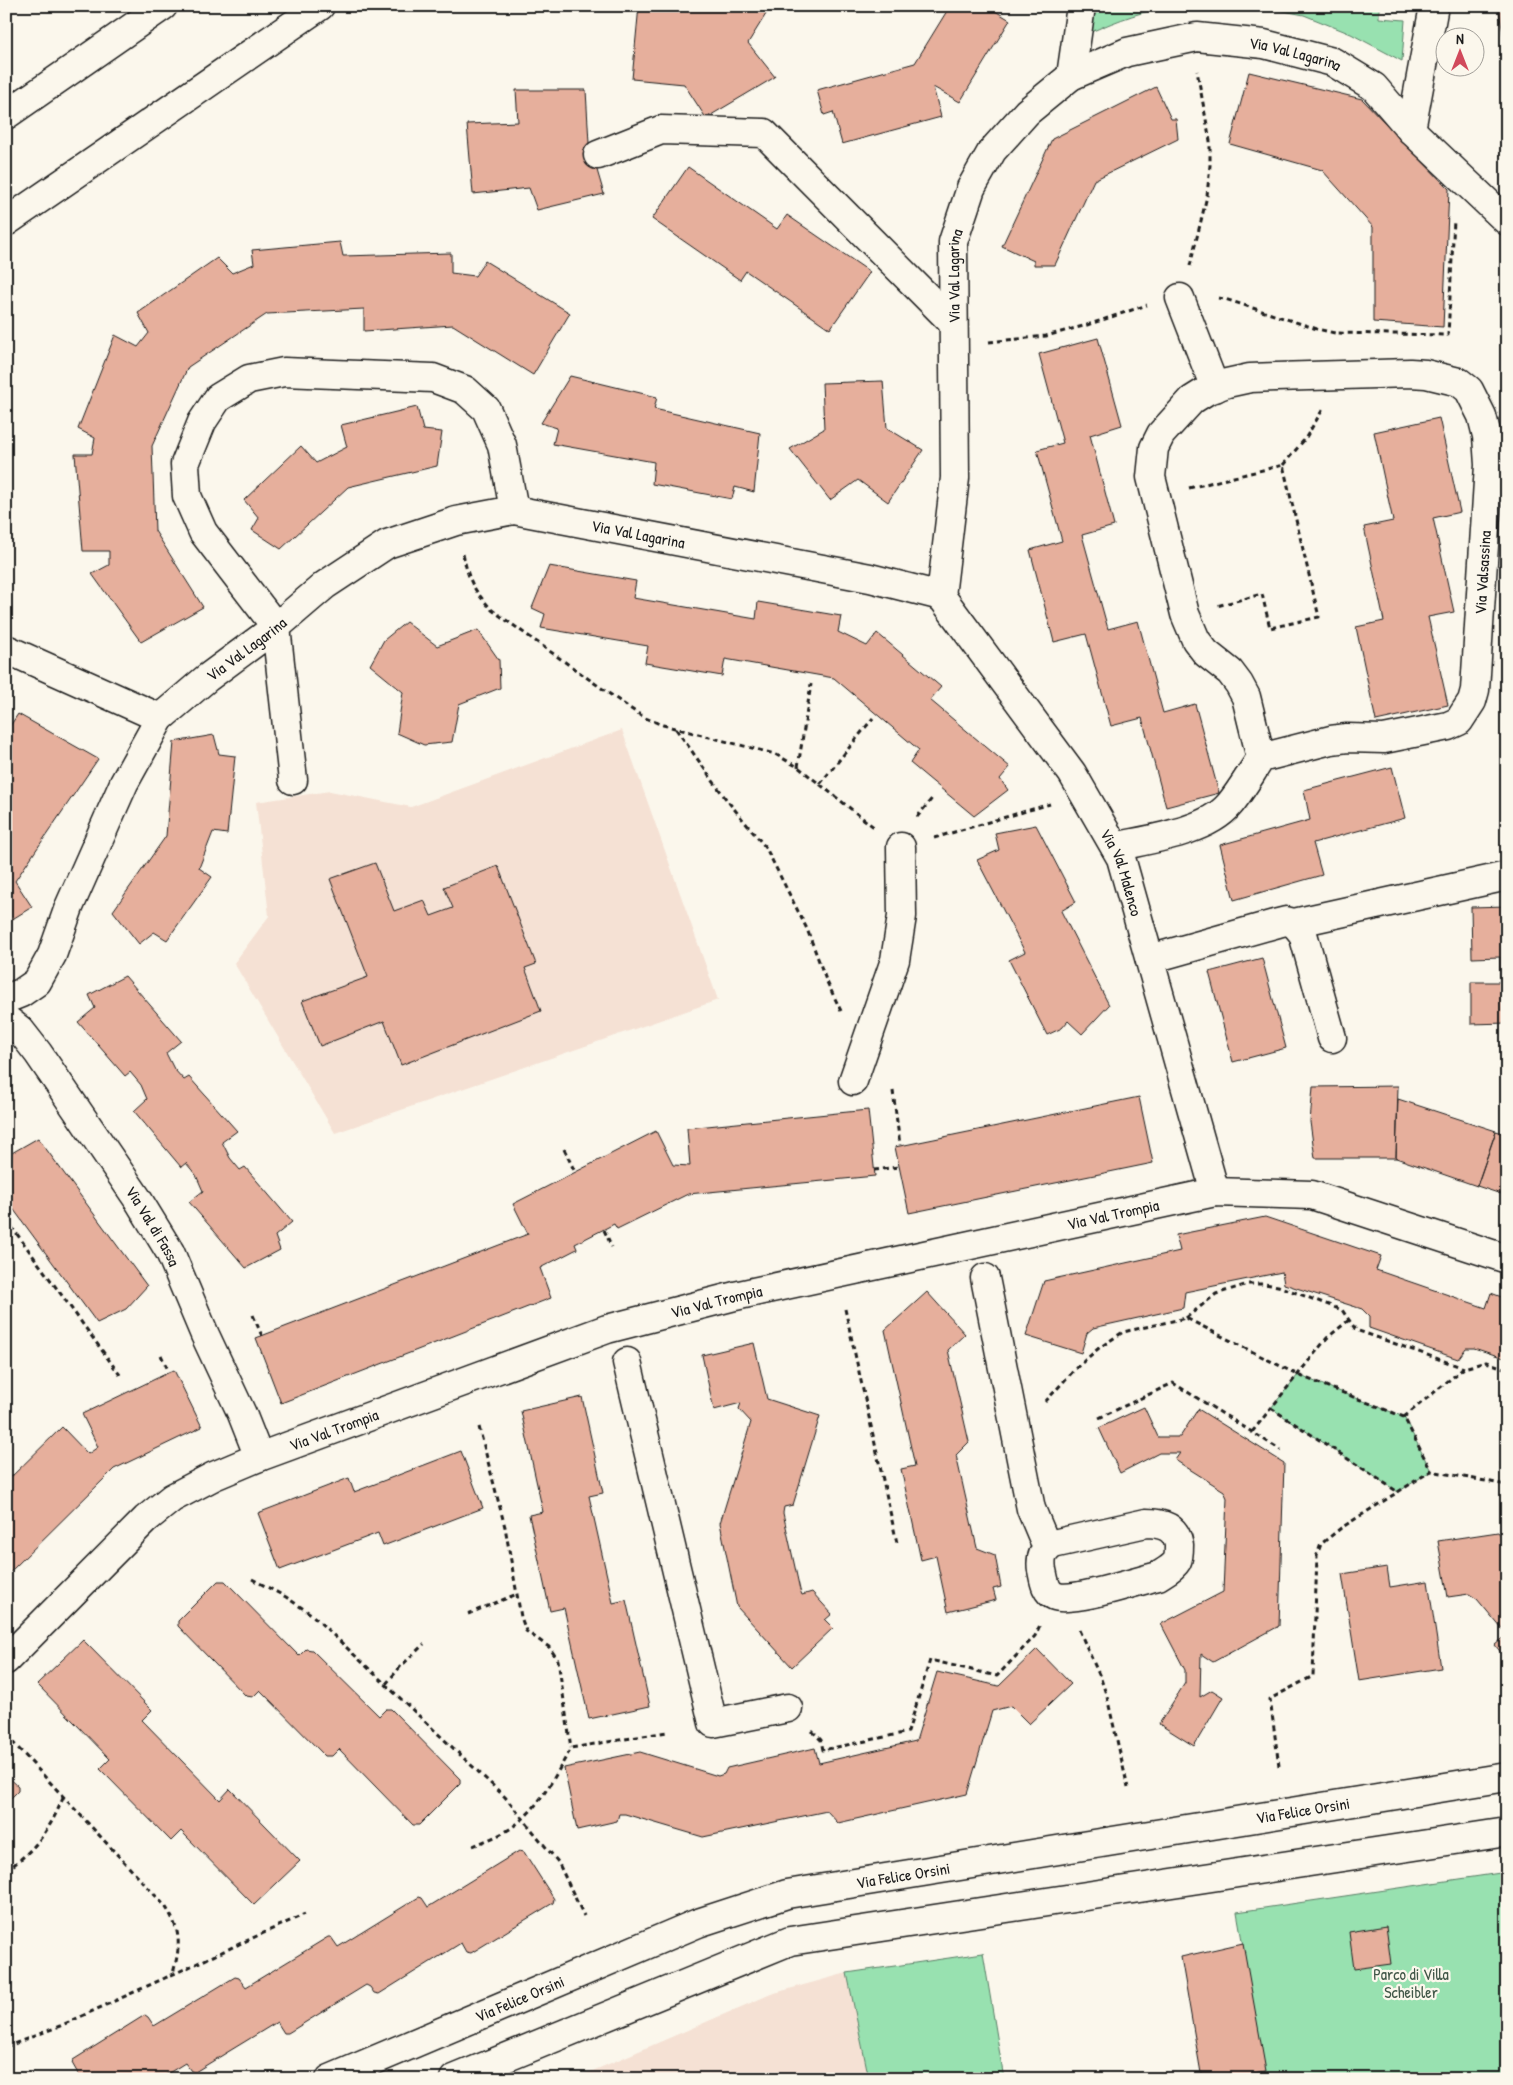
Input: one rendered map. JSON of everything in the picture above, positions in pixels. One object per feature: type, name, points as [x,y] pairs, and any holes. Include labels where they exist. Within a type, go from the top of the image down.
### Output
[{"type":"main road","points":[[6,115],[163,6]]},
{"type":"main road","points":[[6,222],[320,6]]},
{"type":"main road","points":[[1071,76],[1081,6]]},
{"type":"main road","points":[[1411,130],[1434,6]]},
{"type":"main road","name":"Via Val Lagarina","points":[[6,999],[21,993],[37,982],[52,955],[69,907],[124,782],[160,718],[207,678],[276,627],[326,585],[387,544],[456,521],[514,510],[870,578],[941,596],[955,478],[953,242],[971,188],[992,151],[1028,112],[1071,76],[1127,52],[1197,37],[1264,44],[1333,62],[1374,87],[1411,130],[1507,222]]},
{"type":"main road","points":[[598,155],[661,130],[764,133],[953,334]]},
{"type":"main road","points":[[1180,298],[1215,388]]},
{"type":"main road","points":[[293,780],[276,627],[203,532],[187,496],[185,464],[202,422],[218,398],[249,379],[284,372],[433,378],[465,390],[486,409],[502,444],[514,510]]},
{"type":"main road","name":"Via Valsassina","points":[[1410,373],[1442,377],[1459,382],[1469,390],[1478,404],[1487,436],[1489,465],[1475,690],[1472,701],[1459,721],[1448,726],[1384,739],[1347,738],[1331,740],[1262,758],[1246,697],[1230,672],[1206,653],[1196,640],[1185,614],[1151,477],[1151,462],[1154,448],[1161,434],[1192,400],[1215,388],[1250,378],[1410,373]]},
{"type":"main road","name":"Via Val Malenco","points":[[941,596],[1072,773],[1121,858],[1176,1060],[1215,1192]]},
{"type":"main road","points":[[6,649],[160,718]]},
{"type":"main road","points":[[1115,847],[1187,829],[1214,816],[1228,806],[1262,758]]},
{"type":"main road","points":[[853,1082],[895,960],[902,916],[901,847]]},
{"type":"main road","points":[[1150,959],[1278,923],[1294,923],[1507,876]]},
{"type":"main road","points":[[1294,923],[1303,934],[1332,1038]]},
{"type":"main road","name":"Via Val di Fassa","points":[[6,1019],[20,1030],[38,1053],[137,1198],[170,1252],[205,1335],[242,1414],[259,1457]]},
{"type":"main road","name":"Via Val Trompia","points":[[6,1660],[146,1519],[172,1498],[214,1476],[259,1457],[607,1329],[734,1296],[1215,1192],[1312,1195],[1507,1259]]},
{"type":"main road","points":[[985,1278],[1031,1509],[1047,1548]]},
{"type":"main road","points":[[627,1362],[713,1723],[788,1708]]},
{"type":"main road","points":[[1146,1523],[1157,1523],[1167,1526],[1176,1534],[1179,1548],[1177,1560],[1169,1569],[1158,1576],[1059,1597],[1048,1591],[1044,1582],[1041,1564],[1041,1554],[1053,1544],[1146,1523]]},
{"type":"main road","name":"Via Felice Orsini","points":[[330,2079],[698,1923],[787,1894],[1507,1777]]},
{"type":"main road","points":[[454,2079],[790,1941],[1507,1832]]},
{"type":"path","points":[[1180,298],[1200,228],[1207,196],[1210,166],[1210,141],[1197,68],[1197,37]]},
{"type":"path","points":[[953,334],[1046,336],[1087,326],[1155,302],[1180,298],[1226,299],[1317,329],[1335,332],[1448,335],[1456,193],[1462,178]]},
{"type":"path","points":[[1155,496],[1283,465],[1305,439],[1335,389],[1346,375]]},
{"type":"path","points":[[1185,614],[1262,594],[1270,628],[1319,617],[1283,465]]},
{"type":"path","points":[[456,521],[469,578],[480,596],[492,610],[645,718],[775,754],[798,767],[901,847],[1084,794]]},
{"type":"path","points":[[798,767],[811,684]]},
{"type":"path","points":[[820,784],[873,718]]},
{"type":"path","points":[[676,728],[726,799],[766,848],[807,929],[837,1005],[849,1023],[866,1042]]},
{"type":"path","points":[[893,1091],[900,1146]]},
{"type":"path","points":[[564,1149],[575,1172]]},
{"type":"path","points":[[874,1170],[899,1167]]},
{"type":"path","points":[[6,1220],[120,1375]]},
{"type":"path","points":[[604,1230],[612,1247]]},
{"type":"path","points":[[1016,1434],[1076,1368],[1099,1348],[1123,1332],[1186,1318],[1216,1294],[1248,1284],[1278,1286],[1342,1310],[1356,1330],[1464,1368]]},
{"type":"path","points":[[845,1309],[897,1543]]},
{"type":"path","points":[[254,1315],[262,1336]]},
{"type":"path","points":[[1186,1318],[1298,1375],[1404,1417],[1431,1471]]},
{"type":"path","points":[[1252,1432],[1327,1338],[1349,1320]]},
{"type":"path","points":[[161,1356],[169,1372]]},
{"type":"path","points":[[1404,1417],[1464,1368],[1486,1362],[1507,1369]]},
{"type":"path","points":[[1099,1418],[1173,1383],[1281,1450]]},
{"type":"path","points":[[1271,1408],[1398,1492]]},
{"type":"path","points":[[473,1846],[506,1831],[524,1818],[551,1783],[571,1748],[558,1660],[549,1647],[526,1631],[521,1617],[506,1527],[479,1427]]},
{"type":"path","points":[[1279,1766],[1270,1699],[1313,1676],[1317,1554],[1321,1544],[1341,1528],[1431,1471],[1507,1485]]},
{"type":"path","points":[[252,1580],[286,1597],[311,1614],[506,1797],[558,1862],[584,1916]]},
{"type":"path","points":[[468,1614],[517,1594]]},
{"type":"path","points":[[788,1708],[821,1740],[823,1750],[908,1732],[930,1660],[997,1676],[1035,1636],[1059,1597]]},
{"type":"path","points":[[1059,1597],[1101,1679],[1128,1788]]},
{"type":"path","points":[[386,1684],[400,1666],[424,1644]]},
{"type":"path","points":[[571,1748],[667,1732]]},
{"type":"path","points":[[6,1735],[165,1906],[173,1918],[179,1940],[179,1952],[173,1973]]},
{"type":"path","points":[[6,1871],[31,1852],[55,1817],[64,1796]]},
{"type":"path","points":[[6,2047],[60,2026],[305,1914]]},
{"type":"shaded area","points":[[622,730],[718,1000],[335,1133],[234,963],[269,916],[256,802],[330,791],[411,807]]},
{"type":"shaded area","points":[[847,1973],[869,2079],[574,2079],[771,1994]]},
{"type":"green space","points":[[1090,6],[1174,6],[1132,16],[1091,32],[1087,20]]},
{"type":"green space","points":[[1258,6],[1379,6],[1379,18],[1405,20],[1402,61],[1351,34],[1304,15]]},
{"type":"green space","points":[[1298,1375],[1404,1417],[1431,1471],[1398,1492],[1271,1408]]},
{"type":"green space","name":"Parco di Villa Scheibler","points":[[1507,1872],[1507,2079],[1243,2079],[1243,2077],[1253,2075],[1253,2073],[1265,2071],[1237,1912]]},
{"type":"green space","points":[[983,1953],[1004,2079],[869,2079],[847,1973]]},
{"type":"building","points":[[639,6],[771,6],[748,43],[775,77],[706,118],[684,84],[632,79]]},
{"type":"building","points":[[950,6],[987,6],[1010,20],[960,102],[933,87],[941,117],[842,144],[833,112],[824,115],[817,90],[915,63]]},
{"type":"building","points":[[1498,6],[1507,6],[1507,55]]},
{"type":"building","points":[[1249,72],[1362,99],[1449,189],[1443,327],[1373,322],[1373,227],[1322,170],[1230,144]]},
{"type":"building","points":[[1156,87],[1171,119],[1176,119],[1178,139],[1094,180],[1055,265],[1034,265],[1034,261],[1002,246],[1052,139]]},
{"type":"building","points":[[516,90],[586,90],[589,143],[604,194],[537,210],[529,188],[473,194],[467,124],[518,122]]},
{"type":"building","points":[[688,167],[777,229],[787,215],[870,272],[830,329],[746,271],[740,280],[652,219]]},
{"type":"building","points":[[340,242],[343,256],[451,253],[451,273],[475,276],[485,261],[570,313],[533,375],[453,325],[364,331],[364,309],[267,314],[188,367],[152,446],[155,531],[203,607],[141,642],[92,574],[109,565],[109,551],[83,551],[75,454],[92,454],[95,438],[78,429],[115,335],[138,347],[149,333],[138,313],[217,258],[232,273],[254,264],[252,250]]},
{"type":"building","points":[[1098,338],[1122,425],[1090,435],[1114,526],[1082,535],[1108,629],[1138,621],[1163,713],[1195,704],[1219,793],[1166,807],[1142,718],[1111,726],[1086,634],[1054,642],[1030,550],[1062,541],[1037,450],[1063,443],[1039,354]]},
{"type":"building","points":[[570,376],[657,397],[654,409],[760,433],[754,492],[735,487],[732,499],[652,484],[654,462],[553,444],[557,428],[541,423]]},
{"type":"building","points":[[883,381],[887,428],[923,450],[888,502],[858,480],[830,500],[790,449],[824,429],[822,383]]},
{"type":"building","points":[[417,407],[423,430],[442,432],[437,466],[348,487],[281,549],[252,530],[259,518],[244,500],[301,446],[316,463],[347,447],[341,425]]},
{"type":"building","points":[[1439,418],[1460,512],[1433,518],[1454,612],[1428,617],[1448,705],[1376,721],[1356,627],[1384,621],[1364,527],[1393,521],[1374,432]]},
{"type":"building","points":[[549,566],[636,581],[633,598],[756,619],[758,602],[841,616],[838,632],[867,646],[877,633],[941,687],[930,700],[1010,767],[1000,779],[1008,790],[974,816],[910,763],[919,750],[834,678],[725,659],[722,676],[645,663],[648,646],[541,628],[545,614],[532,608]]},
{"type":"building","points":[[406,622],[437,646],[478,630],[499,660],[500,688],[459,704],[452,742],[424,745],[397,733],[403,692],[370,665],[384,640]]},
{"type":"building","points":[[18,714],[98,759],[15,881],[32,907],[6,923],[6,732]]},
{"type":"building","points":[[214,735],[219,754],[235,756],[227,834],[213,832],[199,868],[212,877],[167,940],[154,932],[139,944],[113,911],[166,836],[174,742]]},
{"type":"building","points":[[1392,767],[1405,818],[1313,843],[1322,875],[1234,900],[1220,845],[1310,820],[1304,790]]},
{"type":"building","points":[[1036,825],[1076,902],[1061,911],[1109,1005],[1082,1034],[1068,1021],[1062,1028],[1047,1035],[1009,960],[1025,952],[977,860],[999,850],[995,833]]},
{"type":"building","points":[[375,863],[394,911],[424,900],[431,916],[453,908],[444,887],[498,866],[536,964],[525,968],[541,1011],[401,1065],[384,1021],[320,1046],[302,1001],[368,977],[330,879]]},
{"type":"building","points":[[1507,906],[1507,1023],[1471,1024],[1471,982],[1500,982],[1500,957],[1472,958],[1471,907]]},
{"type":"building","points":[[1262,958],[1286,1048],[1233,1062],[1209,972]]},
{"type":"building","points":[[125,976],[181,1041],[166,1053],[174,1069],[184,1080],[189,1077],[237,1131],[222,1142],[230,1158],[240,1170],[245,1167],[292,1222],[275,1236],[280,1250],[246,1268],[189,1202],[203,1191],[196,1175],[186,1163],[181,1167],[134,1111],[147,1099],[141,1085],[130,1072],[125,1076],[78,1022],[95,1008],[89,995]]},
{"type":"building","points":[[1398,1086],[1396,1158],[1315,1158],[1310,1122],[1313,1087]]},
{"type":"building","points":[[1139,1097],[1153,1163],[909,1213],[895,1147]]},
{"type":"building","points":[[1398,1099],[1496,1131],[1477,1186],[1396,1158]]},
{"type":"building","points":[[868,1110],[875,1176],[688,1194],[617,1229],[614,1224],[575,1244],[577,1249],[540,1268],[551,1298],[281,1403],[256,1338],[528,1234],[513,1204],[656,1131],[673,1165],[690,1166],[687,1128]]},
{"type":"building","points":[[1496,1131],[1507,1134],[1507,1196],[1477,1186]]},
{"type":"building","points":[[38,1138],[147,1286],[126,1309],[97,1323],[6,1199],[6,1149],[10,1154]]},
{"type":"building","points":[[1265,1217],[1381,1256],[1376,1270],[1486,1308],[1491,1293],[1507,1299],[1507,1359],[1474,1348],[1466,1348],[1458,1359],[1369,1328],[1369,1316],[1362,1309],[1284,1284],[1282,1272],[1185,1292],[1183,1308],[1093,1328],[1087,1333],[1081,1353],[1026,1336],[1044,1281],[1180,1251],[1176,1235]]},
{"type":"building","points":[[927,1292],[965,1334],[948,1350],[969,1442],[956,1455],[977,1548],[995,1555],[1001,1587],[993,1589],[996,1600],[948,1612],[936,1556],[921,1560],[901,1469],[915,1466],[885,1330]]},
{"type":"building","points":[[754,1343],[767,1399],[820,1416],[793,1505],[784,1507],[783,1513],[802,1595],[812,1592],[832,1614],[825,1620],[833,1628],[792,1667],[737,1607],[720,1523],[751,1422],[739,1409],[741,1403],[714,1410],[702,1355]]},
{"type":"building","points":[[174,1370],[202,1427],[114,1469],[6,1576],[6,1482],[62,1427],[88,1454],[98,1447],[82,1414]]},
{"type":"building","points":[[582,1397],[603,1493],[589,1496],[613,1603],[626,1600],[650,1706],[589,1719],[564,1608],[550,1611],[529,1515],[543,1512],[521,1411]]},
{"type":"building","points":[[1144,1407],[1158,1437],[1180,1437],[1198,1409],[1284,1463],[1279,1626],[1213,1662],[1201,1654],[1200,1697],[1212,1690],[1223,1697],[1194,1746],[1159,1724],[1185,1683],[1185,1670],[1161,1624],[1223,1592],[1227,1498],[1224,1491],[1175,1460],[1180,1453],[1159,1453],[1120,1473],[1099,1428]]},
{"type":"building","points":[[461,1451],[483,1508],[383,1546],[378,1533],[280,1570],[258,1513],[349,1478],[354,1492]]},
{"type":"building","points":[[1498,1532],[1507,1543],[1507,1635],[1477,1599],[1469,1594],[1448,1597],[1438,1541]]},
{"type":"building","points":[[1387,1567],[1390,1587],[1428,1581],[1441,1668],[1359,1681],[1342,1574]]},
{"type":"building","points":[[218,1581],[225,1581],[299,1656],[306,1649],[312,1650],[379,1716],[386,1709],[391,1709],[460,1779],[460,1784],[419,1825],[413,1825],[339,1749],[332,1756],[325,1756],[260,1690],[253,1697],[246,1696],[178,1626],[178,1621]]},
{"type":"building","points":[[1507,1635],[1507,1660],[1495,1645]]},
{"type":"building","points":[[83,1640],[152,1710],[142,1720],[220,1800],[230,1789],[300,1861],[254,1905],[181,1831],[171,1841],[100,1769],[110,1759],[37,1684]]},
{"type":"building","points":[[1037,1649],[1071,1684],[1029,1724],[1011,1706],[992,1711],[967,1794],[838,1823],[827,1811],[703,1837],[625,1814],[619,1814],[617,1821],[577,1830],[564,1768],[640,1752],[718,1776],[724,1774],[727,1768],[815,1748],[819,1763],[916,1741],[937,1672],[999,1686]]},
{"type":"building","points":[[6,1775],[18,1786],[18,1791],[6,1803]]},
{"type":"building","points":[[519,1851],[524,1852],[554,1899],[553,1903],[471,1953],[466,1952],[461,1943],[379,1994],[374,1993],[366,1985],[288,2033],[284,2033],[277,2022],[195,2072],[191,2071],[185,2063],[159,2079],[81,2079],[72,2063],[73,2060],[145,2015],[154,2026],[235,1977],[239,1978],[246,1987],[328,1937],[331,1937],[338,1947],[419,1897],[422,1898],[428,1907]]},
{"type":"building","points":[[1386,1926],[1391,1964],[1354,1969],[1349,1932]]},
{"type":"building","points":[[1243,1943],[1266,2071],[1253,2073],[1253,2075],[1243,2077],[1243,2079],[1202,2079],[1181,1957]]}]
